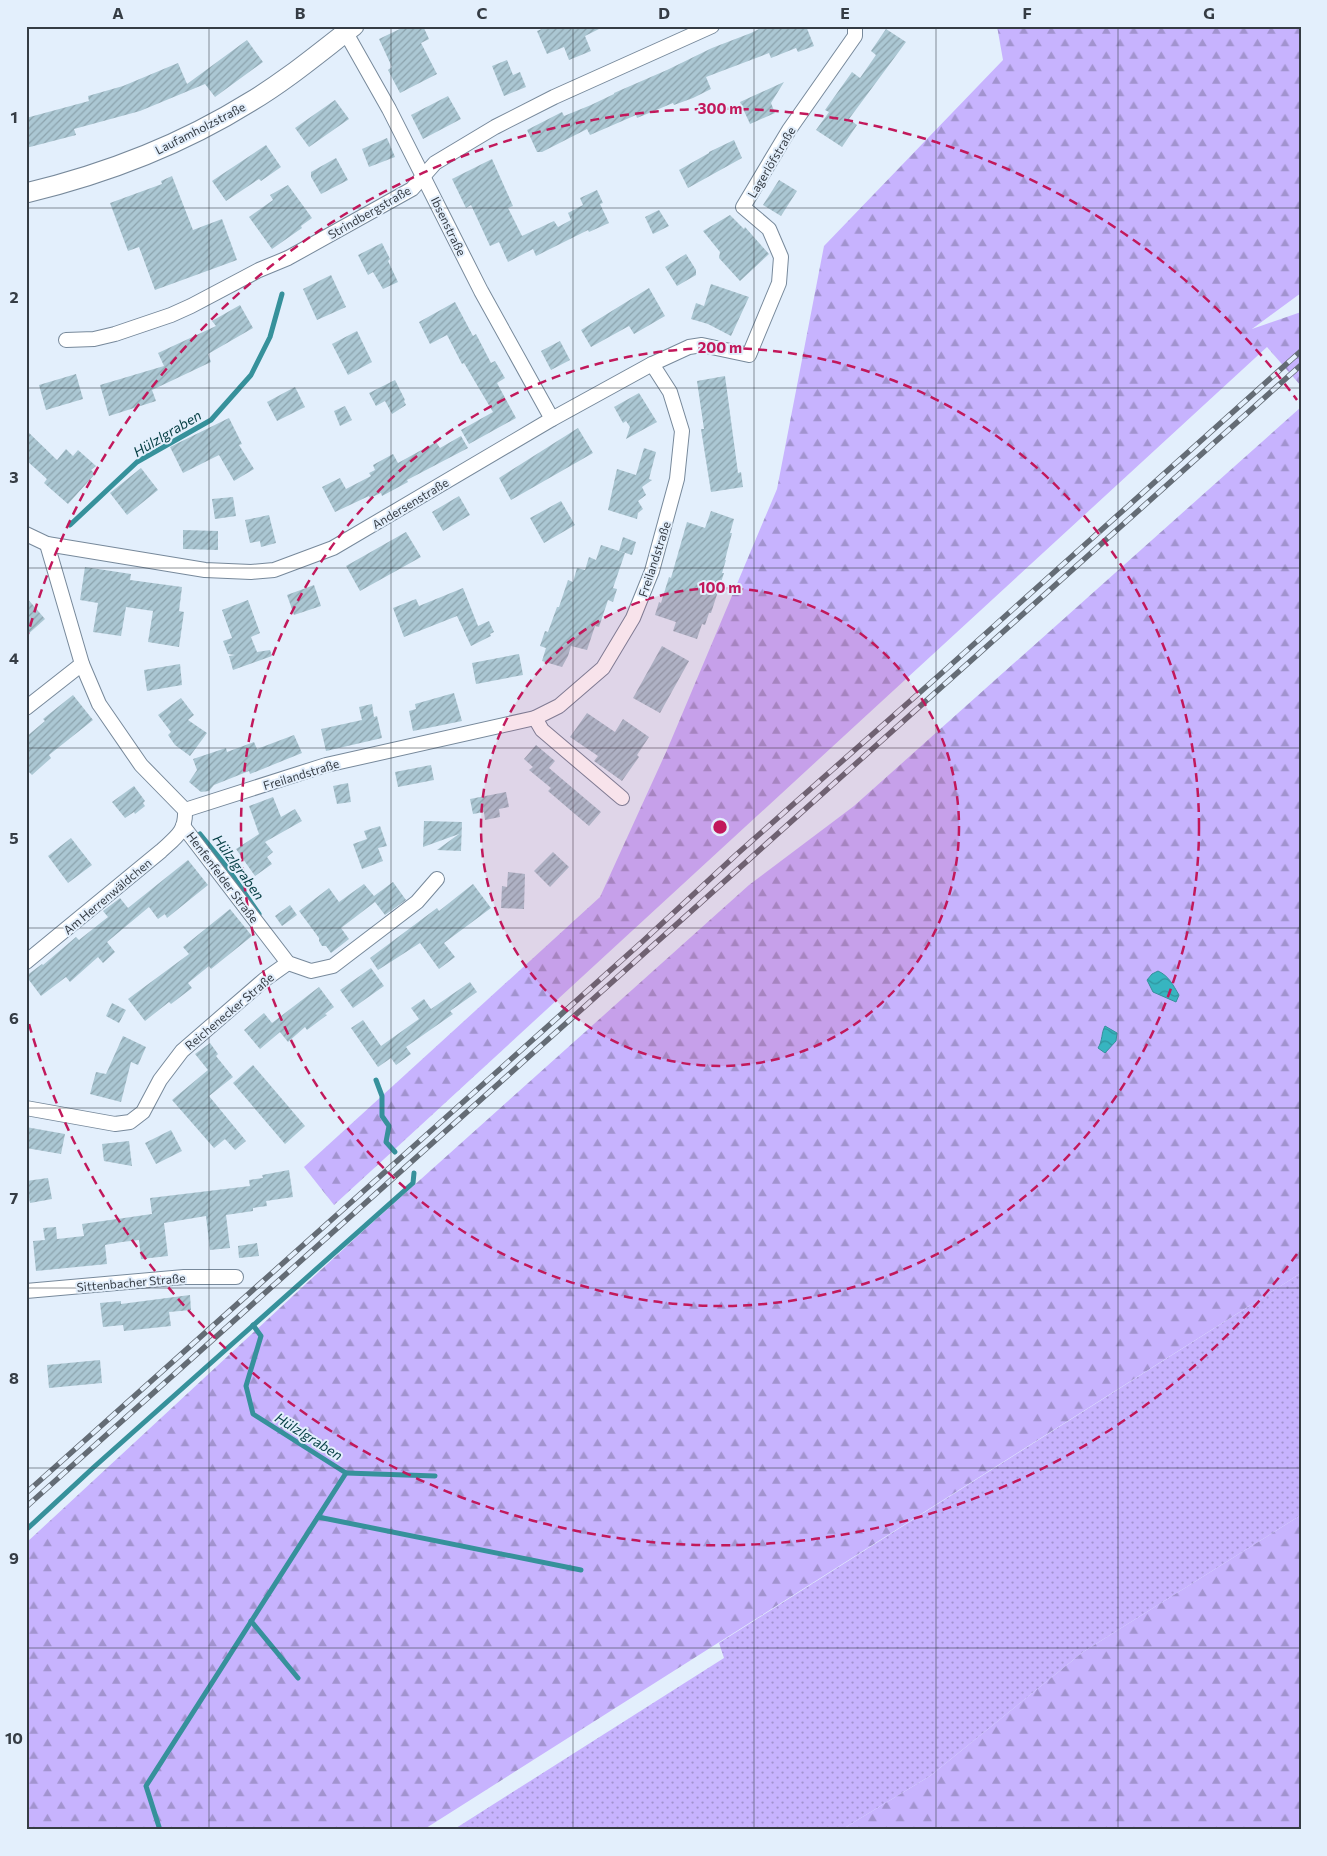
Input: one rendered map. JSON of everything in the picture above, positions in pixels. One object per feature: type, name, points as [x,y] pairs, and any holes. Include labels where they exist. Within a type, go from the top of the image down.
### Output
[{"type":"main road","name":"Laufamholzstraße","points":[[26,193],[106,171],[194,134],[269,90],[350,29]]},
{"type":"street","name":"Strindbergstraße","points":[[66,340],[101,337],[142,325],[191,306],[259,270],[288,258],[412,189],[436,163],[526,110],[712,26]]},
{"type":"street","name":"Lagerlöfstraße","points":[[749,355],[779,283],[782,257],[769,229],[744,207],[789,130],[855,36],[855,26]]},
{"type":"street","name":"Ibsenstraße","points":[[350,29],[481,291],[552,419]]},
{"type":"street","name":"Andersenstraße","points":[[47,544],[205,570],[251,572],[274,570],[333,548],[552,419],[652,364],[689,347],[702,345],[749,355]]},
{"type":"street","name":"Freilandstraße","points":[[185,810],[326,765],[535,718],[559,706],[602,668],[633,618],[652,571],[678,479],[682,430],[670,392],[652,364]]},
{"type":"street","points":[[26,534],[47,544],[82,664],[99,704],[141,765],[185,810]]},
{"type":"street","points":[[26,708],[82,664]]},
{"type":"street","points":[[535,718],[542,730],[622,798]]},
{"type":"street","name":"Henfenfelder Straße","points":[[185,810],[186,819],[183,826],[288,963]]},
{"type":"street","name":"Am Herrenwäldchen","points":[[26,962],[161,851],[181,832],[183,826]]},
{"type":"street","points":[[288,963],[310,971],[333,966],[416,902],[437,879]]},
{"type":"street","name":"Reichenecker Straße","points":[[26,1108],[115,1124],[130,1122],[143,1112],[160,1080],[182,1051],[264,980],[288,963]]},
{"type":"street","name":"Sittenbacher Straße","points":[[26,1291],[184,1277],[236,1277]]},
{"type":"green space","points":[[997,26],[1301,26],[1301,293],[1252,329],[1301,312],[1301,386],[1267,347],[334,1205],[304,1167],[600,897],[667,750],[777,489],[824,246],[1003,60]]},
{"type":"green space","points":[[1301,407],[1301,1273],[423,1830],[26,1830],[26,1543],[362,1232],[749,885],[854,806]]},
{"type":"green space","points":[[1301,1273],[1301,1515],[1083,1652],[930,1776],[841,1830],[453,1830],[724,1658],[719,1643]]},
{"type":"green space","points":[[1301,1515],[1301,1830],[841,1830],[930,1776],[1083,1652]]},
{"type":"water","points":[[1158,971],[1173,984],[1179,995],[1176,1002],[1153,992],[1147,980]]},
{"type":"water","points":[[1105,1026],[1117,1033],[1116,1041],[1105,1053],[1098,1048]]},
{"type":"building","points":[[406,26],[423,26],[429,39],[421,43],[437,74],[400,93],[388,70],[392,67],[379,39]]},
{"type":"building","points":[[549,26],[605,26],[585,36],[591,51],[569,60],[564,47],[547,54],[537,31]]},
{"type":"building","points":[[758,26],[806,26],[814,46],[798,52],[796,48],[771,58],[769,53],[706,77],[711,89],[693,98],[674,105],[673,103],[637,118],[636,115],[590,135],[587,129],[542,152],[537,152],[527,130],[562,112],[564,116],[591,105],[712,48],[751,33],[759,29]]},
{"type":"building","points":[[886,29],[906,42],[849,119],[857,125],[842,147],[816,130],[829,112],[825,110],[852,72],[860,78],[876,55],[871,51]]},
{"type":"building","points":[[247,40],[263,62],[215,97],[205,84],[140,111],[74,129],[76,135],[26,148],[26,118],[89,101],[88,96],[123,86],[178,63],[187,84]]},
{"type":"building","points":[[507,60],[513,75],[520,72],[526,87],[504,96],[492,66]]},
{"type":"building","points":[[784,82],[771,103],[775,113],[750,124],[740,102]]},
{"type":"building","points":[[448,96],[461,119],[423,139],[411,115]]},
{"type":"building","points":[[335,100],[349,119],[309,147],[295,128]]},
{"type":"building","points":[[387,138],[395,157],[369,167],[362,149]]},
{"type":"building","points":[[734,140],[742,158],[688,188],[679,170]]},
{"type":"building","points":[[266,145],[281,167],[226,201],[212,181]]},
{"type":"building","points":[[336,158],[348,180],[321,194],[311,177],[311,172]]},
{"type":"building","points":[[492,159],[513,206],[508,208],[522,236],[554,221],[558,227],[571,220],[568,213],[583,205],[580,198],[597,190],[603,203],[600,204],[609,223],[589,232],[588,230],[536,256],[533,249],[508,262],[499,242],[490,246],[471,205],[466,208],[452,179]]},
{"type":"building","points":[[172,176],[193,230],[222,219],[237,260],[155,290],[139,247],[128,251],[110,203],[162,184],[161,181]]},
{"type":"building","points":[[779,180],[797,191],[781,216],[763,205]]},
{"type":"building","points":[[288,185],[312,218],[301,226],[302,228],[272,249],[249,217],[273,200],[270,195]]},
{"type":"building","points":[[659,210],[669,226],[653,234],[645,217]]},
{"type":"building","points":[[730,215],[744,229],[745,227],[769,254],[740,281],[719,258],[720,252],[703,231]]},
{"type":"building","points":[[382,243],[398,282],[383,289],[373,272],[368,275],[358,255]]},
{"type":"building","points":[[686,254],[696,270],[696,275],[677,286],[665,267]]},
{"type":"building","points":[[331,275],[346,307],[317,320],[303,289]]},
{"type":"building","points":[[711,284],[749,297],[731,336],[708,324],[691,319],[696,303],[704,306]]},
{"type":"building","points":[[649,288],[665,316],[634,334],[629,326],[591,347],[581,330]]},
{"type":"building","points":[[455,302],[473,336],[476,334],[491,363],[495,361],[505,378],[497,383],[516,418],[469,444],[461,430],[493,412],[464,363],[462,364],[447,335],[430,344],[419,322]]},
{"type":"building","points":[[240,305],[253,328],[208,354],[211,362],[152,390],[156,401],[109,416],[100,385],[164,366],[158,353],[216,326],[212,321]]},
{"type":"building","points":[[357,331],[372,362],[348,375],[332,344]]},
{"type":"building","points":[[560,341],[570,360],[551,370],[541,351]]},
{"type":"building","points":[[76,374],[83,399],[46,410],[39,385]]},
{"type":"building","points":[[725,376],[738,473],[741,472],[743,487],[711,492],[701,429],[704,429],[697,381]]},
{"type":"building","points":[[395,380],[406,405],[392,414],[385,401],[376,406],[369,393]]},
{"type":"building","points":[[295,387],[305,407],[277,421],[267,402]]},
{"type":"building","points":[[639,393],[657,422],[626,439],[630,427],[626,421],[623,423],[614,407]]},
{"type":"building","points":[[345,406],[352,420],[340,426],[334,411]]},
{"type":"building","points":[[229,418],[242,444],[239,445],[254,469],[234,481],[219,455],[183,473],[170,447]]},
{"type":"building","points":[[578,428],[593,453],[511,500],[499,478]]},
{"type":"building","points":[[26,430],[57,460],[66,449],[73,456],[78,450],[96,466],[91,470],[95,474],[68,504],[44,483],[47,479],[26,460]]},
{"type":"building","points":[[461,436],[468,448],[407,480],[408,482],[382,496],[381,493],[370,498],[369,496],[335,512],[322,487],[340,478],[346,489],[371,476],[369,473],[375,470],[373,465],[393,454],[398,463],[436,442],[440,448]]},
{"type":"building","points":[[644,448],[656,452],[649,479],[652,480],[642,487],[646,495],[638,501],[643,509],[638,513],[637,519],[608,510],[617,469],[636,475]]},
{"type":"building","points":[[141,468],[158,490],[127,515],[110,493]]},
{"type":"building","points":[[459,496],[470,515],[443,531],[432,512]]},
{"type":"building","points":[[233,497],[236,516],[215,519],[212,499]]},
{"type":"building","points":[[561,501],[575,525],[544,543],[530,518]]},
{"type":"building","points":[[711,511],[734,519],[722,573],[724,573],[711,613],[709,613],[705,625],[702,624],[697,639],[673,631],[676,622],[655,615],[669,577],[671,578],[687,522],[705,528]]},
{"type":"building","points":[[269,515],[276,543],[261,547],[260,541],[250,543],[245,520]]},
{"type":"building","points":[[183,530],[218,531],[218,550],[183,549]]},
{"type":"building","points":[[406,532],[421,557],[360,591],[346,566]]},
{"type":"building","points":[[623,537],[636,542],[632,555],[619,551]]},
{"type":"building","points":[[601,545],[625,553],[613,588],[617,589],[613,602],[608,600],[599,627],[595,626],[587,650],[571,646],[562,667],[542,661],[546,648],[540,646],[545,631],[548,632],[557,607],[559,607],[568,580],[573,582],[577,568],[585,570],[589,557],[596,560]]},
{"type":"building","points":[[85,567],[131,574],[130,580],[182,587],[179,611],[184,612],[179,647],[148,642],[153,611],[126,607],[121,636],[93,632],[98,603],[80,600]]},
{"type":"building","points":[[314,585],[321,606],[294,615],[287,595]]},
{"type":"building","points":[[463,588],[478,626],[489,621],[494,632],[490,634],[491,636],[471,646],[457,616],[404,637],[393,608],[416,599],[419,606]]},
{"type":"building","points":[[26,597],[45,619],[26,636]]},
{"type":"building","points":[[248,600],[260,633],[251,637],[257,652],[270,650],[272,656],[233,670],[229,656],[235,655],[228,654],[223,641],[232,638],[222,610]]},
{"type":"building","points":[[662,646],[689,661],[660,713],[633,698]]},
{"type":"building","points":[[519,654],[523,675],[476,684],[472,663]]},
{"type":"building","points":[[180,664],[182,685],[147,691],[144,670]]},
{"type":"building","points":[[454,693],[462,721],[413,731],[409,711],[416,709],[415,704]]},
{"type":"building","points":[[73,695],[93,720],[49,755],[51,758],[32,775],[26,769],[26,737],[45,721],[43,719]]},
{"type":"building","points":[[181,698],[194,715],[188,720],[207,733],[190,756],[175,745],[168,735],[171,732],[158,715]]},
{"type":"building","points":[[372,704],[374,717],[377,716],[382,738],[326,751],[321,729],[362,720],[359,707]]},
{"type":"building","points":[[587,713],[615,732],[623,719],[649,737],[637,755],[639,757],[622,781],[594,761],[598,756],[570,737]]},
{"type":"building","points":[[294,735],[302,753],[250,774],[249,771],[214,785],[209,791],[201,792],[189,782],[197,770],[193,759],[226,748],[227,752],[254,742],[257,749]]},
{"type":"building","points":[[536,745],[555,761],[549,768],[601,812],[589,826],[548,791],[551,788],[529,770],[533,767],[524,759]]},
{"type":"building","points":[[431,765],[434,780],[398,787],[395,772]]},
{"type":"building","points":[[348,783],[351,802],[337,804],[333,786]]},
{"type":"building","points":[[134,786],[145,801],[143,803],[145,806],[135,814],[134,812],[125,818],[112,802]]},
{"type":"building","points":[[506,792],[509,807],[499,809],[500,817],[485,820],[484,812],[473,814],[470,799]]},
{"type":"building","points":[[273,797],[281,817],[295,809],[302,821],[265,842],[273,852],[267,857],[272,864],[255,876],[236,849],[259,834],[249,806]]},
{"type":"building","points":[[424,821],[462,822],[461,851],[437,850],[459,834],[423,847]]},
{"type":"building","points":[[380,826],[387,846],[378,848],[383,861],[362,869],[353,844],[367,839],[364,831]]},
{"type":"building","points":[[71,838],[92,865],[68,883],[48,856]]},
{"type":"building","points":[[553,852],[569,867],[550,887],[534,871]]},
{"type":"building","points":[[188,860],[208,885],[167,918],[165,914],[158,919],[149,907],[107,942],[115,952],[103,963],[98,957],[70,982],[66,977],[41,996],[26,976],[43,965],[76,937],[79,940],[108,917],[103,911],[120,898],[128,908]]},
{"type":"building","points":[[508,872],[525,874],[524,909],[501,908],[502,886],[507,887]]},
{"type":"building","points":[[393,882],[406,900],[385,915],[375,902],[341,928],[349,939],[331,953],[326,946],[322,946],[319,938],[299,911],[329,888],[339,902],[364,884],[374,896]]},
{"type":"building","points":[[473,884],[491,908],[444,943],[455,957],[439,969],[420,943],[378,970],[370,958],[437,908],[439,911]]},
{"type":"building","points":[[290,905],[297,915],[282,926],[275,916]]},
{"type":"building","points":[[230,909],[252,936],[211,969],[209,966],[188,983],[192,988],[171,1004],[169,1002],[145,1021],[128,999],[189,954],[183,947]]},
{"type":"building","points":[[371,968],[384,986],[353,1008],[340,990]]},
{"type":"building","points":[[470,982],[477,992],[450,1011],[453,1014],[406,1047],[411,1054],[396,1065],[391,1058],[378,1067],[351,1028],[363,1020],[381,1046],[419,1019],[411,1008],[424,999],[431,1009]]},
{"type":"building","points":[[319,987],[334,1007],[325,1014],[327,1015],[307,1030],[305,1027],[288,1042],[280,1032],[260,1049],[244,1030],[264,1013],[272,1023]]},
{"type":"building","points":[[112,1003],[126,1010],[119,1023],[106,1016]]},
{"type":"building","points":[[123,1036],[146,1047],[138,1065],[131,1062],[121,1102],[90,1094],[96,1072],[106,1074]]},
{"type":"building","points":[[210,1043],[218,1054],[216,1056],[233,1077],[209,1096],[246,1141],[235,1150],[225,1139],[214,1148],[172,1100],[208,1070],[195,1054]]},
{"type":"building","points":[[253,1065],[305,1126],[285,1144],[233,1083]]},
{"type":"building","points":[[26,1127],[65,1134],[61,1154],[26,1148]]},
{"type":"building","points":[[171,1130],[182,1151],[156,1164],[145,1143]]},
{"type":"building","points":[[129,1141],[132,1166],[104,1161],[102,1144]]},
{"type":"building","points":[[289,1170],[293,1197],[266,1201],[267,1206],[253,1208],[253,1211],[226,1215],[230,1248],[210,1250],[206,1216],[164,1223],[168,1256],[141,1259],[139,1240],[105,1245],[107,1264],[36,1271],[33,1241],[45,1240],[43,1228],[56,1227],[57,1239],[84,1236],[82,1224],[152,1214],[150,1198],[250,1186],[249,1180],[263,1178],[262,1175]]},
{"type":"building","points":[[48,1178],[52,1199],[30,1203],[26,1181]]},
{"type":"building","points":[[257,1243],[259,1256],[239,1258],[238,1246]]},
{"type":"building","points":[[190,1295],[191,1310],[169,1312],[171,1326],[124,1331],[123,1325],[103,1327],[100,1303],[121,1301],[121,1304]]},
{"type":"building","points":[[100,1360],[102,1383],[49,1388],[47,1365]]},
{"type":"waterway","name":"Hülzlgraben","points":[[70,525],[137,462],[211,420],[251,375],[270,337],[282,294]]},
{"type":"waterway","name":"Hülzlgraben","points":[[200,834],[226,866],[259,914]]},
{"type":"waterway","name":"Hülzlgraben","points":[[376,1080],[382,1096],[382,1116],[389,1126],[386,1142],[395,1152]]},
{"type":"waterway","points":[[26,1530],[94,1467],[413,1183],[414,1173]]},
{"type":"waterway","name":"Hülzlgraben","points":[[160,1830],[146,1786],[346,1473],[253,1414],[246,1386],[261,1336],[253,1325]]},
{"type":"waterway","points":[[346,1473],[435,1476]]},
{"type":"waterway","points":[[318,1517],[581,1570]]},
{"type":"waterway","points":[[251,1621],[298,1678]]},
{"type":"railway","points":[[26,1493],[642,942],[737,854],[1301,351]]},
{"type":"railway","points":[[26,1507],[1301,365]]}]
